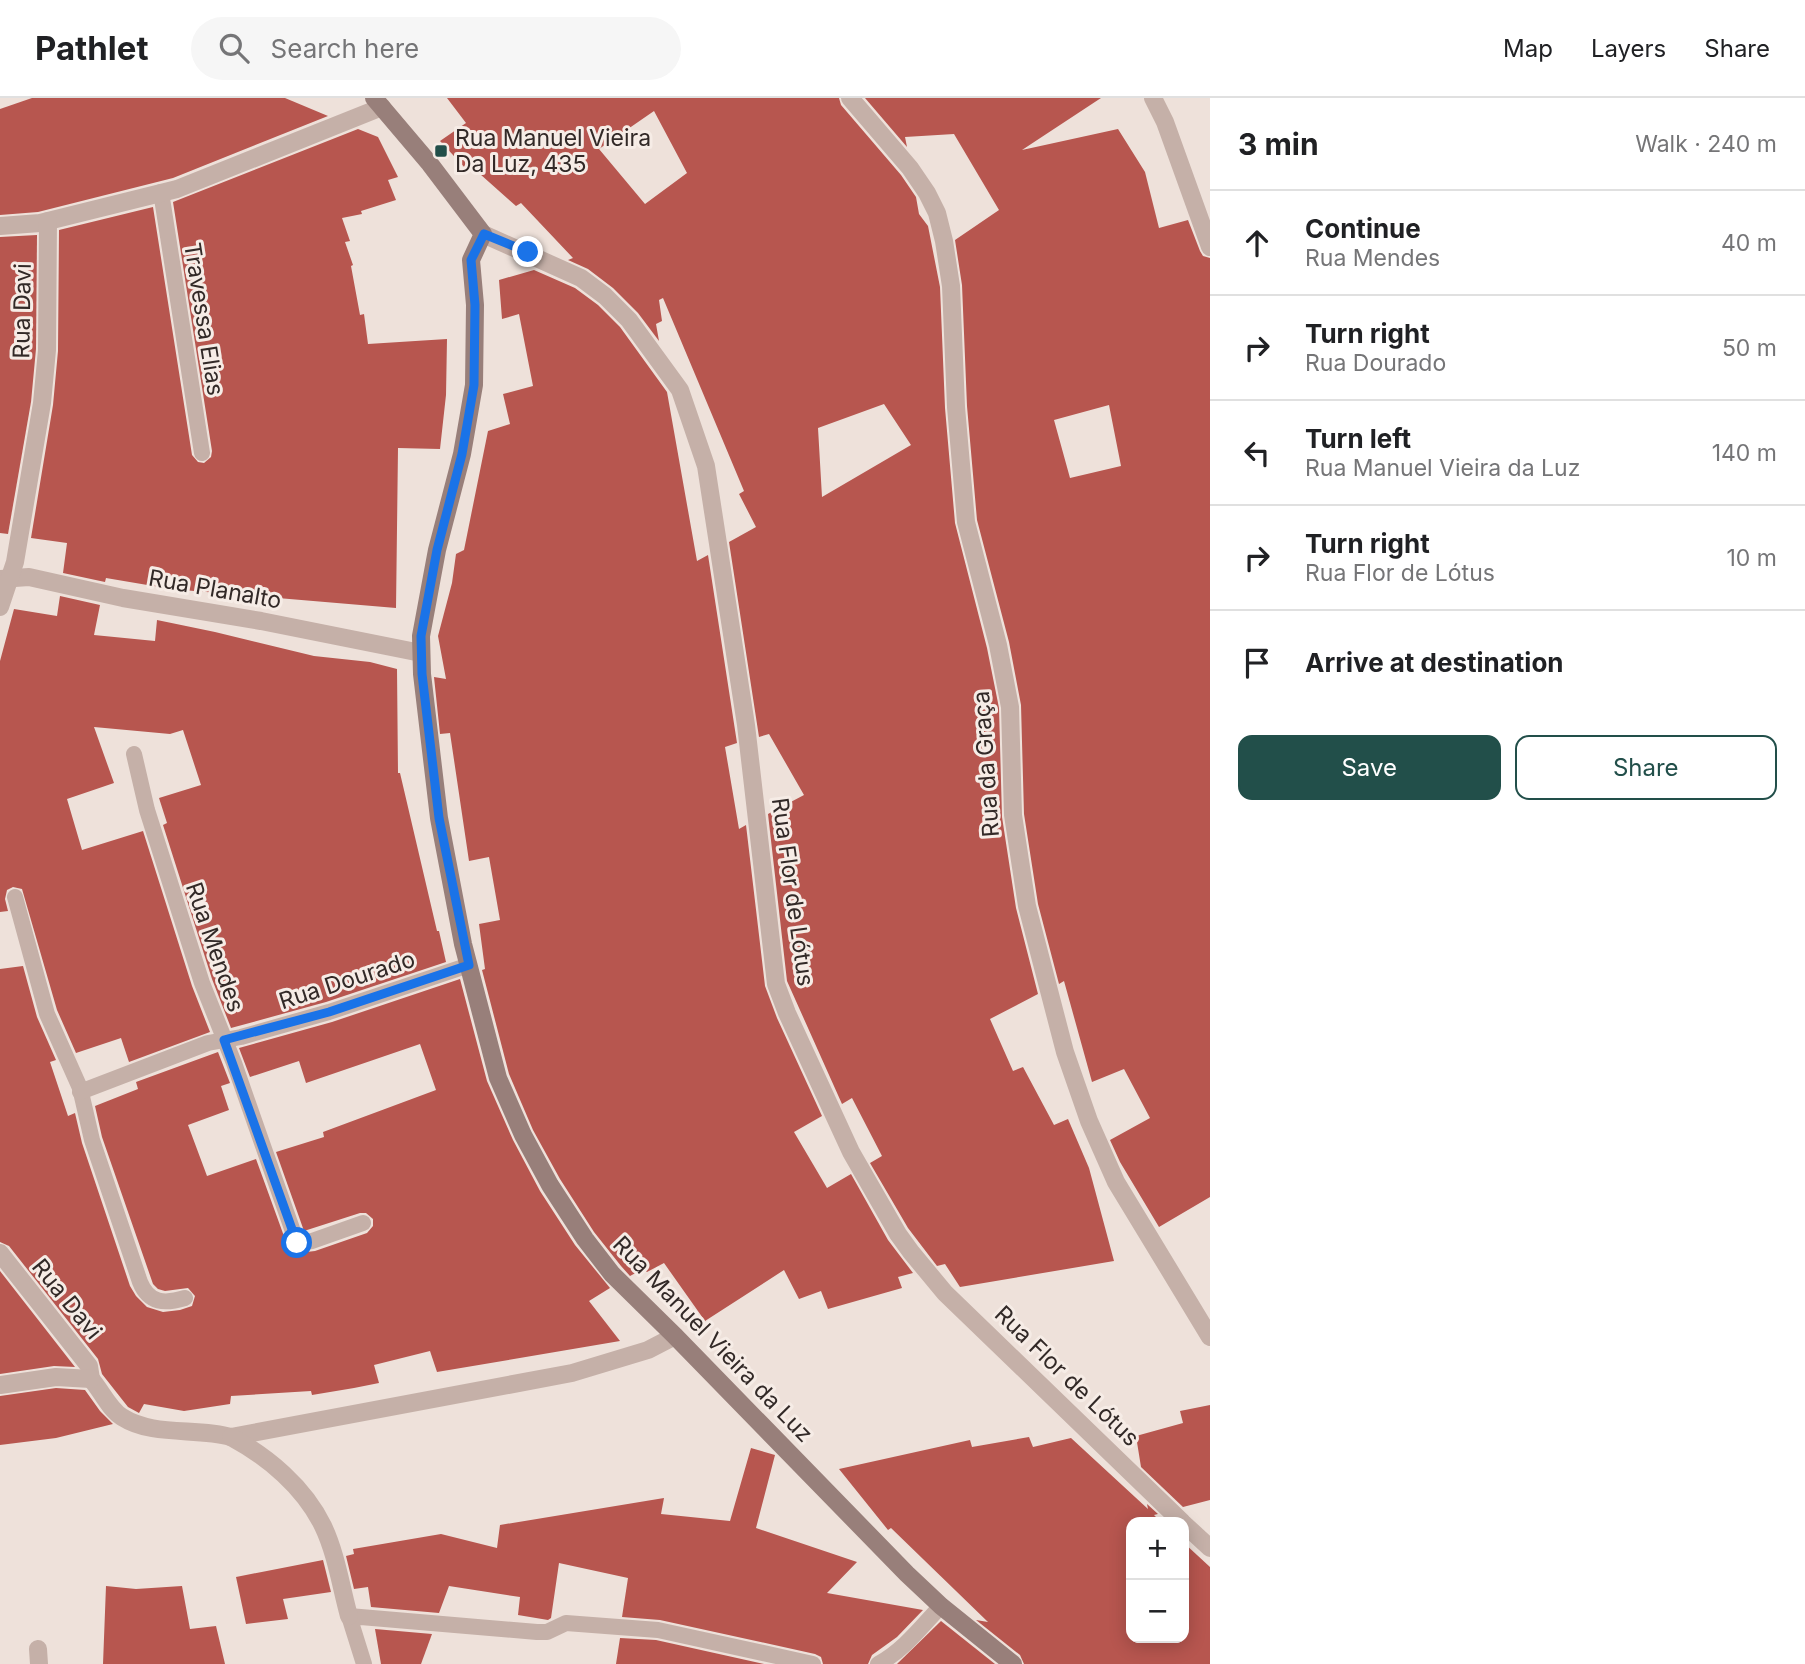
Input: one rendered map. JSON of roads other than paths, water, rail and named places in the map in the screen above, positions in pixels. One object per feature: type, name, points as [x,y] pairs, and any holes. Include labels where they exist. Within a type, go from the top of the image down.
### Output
[{"type":"street","name":"Rua da Graça","points":[[850,98],[910,168],[927,193],[937,213],[944,241],[951,286],[956,407],[966,522],[998,645],[1010,706],[1013,815],[1027,906],[1065,1052],[1089,1121],[1116,1182],[1210,1337]]},
{"type":"street","points":[[1153,98],[1165,122],[1210,247]]},
{"type":"street","points":[[0,226],[48,221],[177,189],[378,103],[484,234]]},
{"type":"street","name":"Rua Davi","points":[[0,607],[4,579],[15,562],[42,403],[47,350],[48,221]]},
{"type":"street","name":"Rua Manuel Vieira da Luz","points":[[484,234],[471,260],[475,305],[474,385],[462,454],[437,550],[421,636],[421,653],[439,818],[469,965],[498,1078],[523,1135],[550,1185],[612,1275],[941,1606],[1013,1664]]},
{"type":"street","name":"Rua Flor de Lótus","points":[[484,234],[581,278],[605,296],[629,320],[680,390],[706,466],[746,725],[776,984],[852,1152],[898,1234],[945,1293],[1177,1517]]},
{"type":"street","name":"Rua Planalto","points":[[4,579],[29,576],[123,598],[261,621],[421,653]]},
{"type":"street","name":"Rua Davi","points":[[0,1252],[89,1366],[90,1379],[122,1417],[154,1428],[214,1432],[230,1437]]},
{"type":"street","points":[[230,1437],[572,1373],[648,1350],[675,1336]]},
{"type":"street","points":[[0,1385],[56,1377],[90,1379]]},
{"type":"street","points":[[230,1437],[270,1461],[287,1478],[324,1527],[349,1616]]},
{"type":"street","name":"Rua Flor de Lótus","points":[[1189,1529],[1210,1548]]},
{"type":"lane","name":"Travessa Elias","points":[[161,192],[202,453]]},
{"type":"lane","name":"Rua Mendes","points":[[134,754],[147,810],[202,983],[297,1243],[312,1241],[363,1223]]},
{"type":"lane","points":[[15,897],[47,1014],[80,1092],[92,1140],[143,1290],[157,1300],[168,1303],[185,1298]]},
{"type":"lane","name":"Rua Dourado","points":[[80,1092],[208,1043],[329,1012],[469,965]]},
{"type":"lane","points":[[878,1664],[911,1638],[941,1606]]},
{"type":"lane","points":[[364,1664],[349,1616],[537,1632],[547,1632],[566,1623],[658,1630],[813,1664]]},
{"type":"place","name":"Rua Manuel Vieira Da Luz, 435","points":[[441,151]]}]
